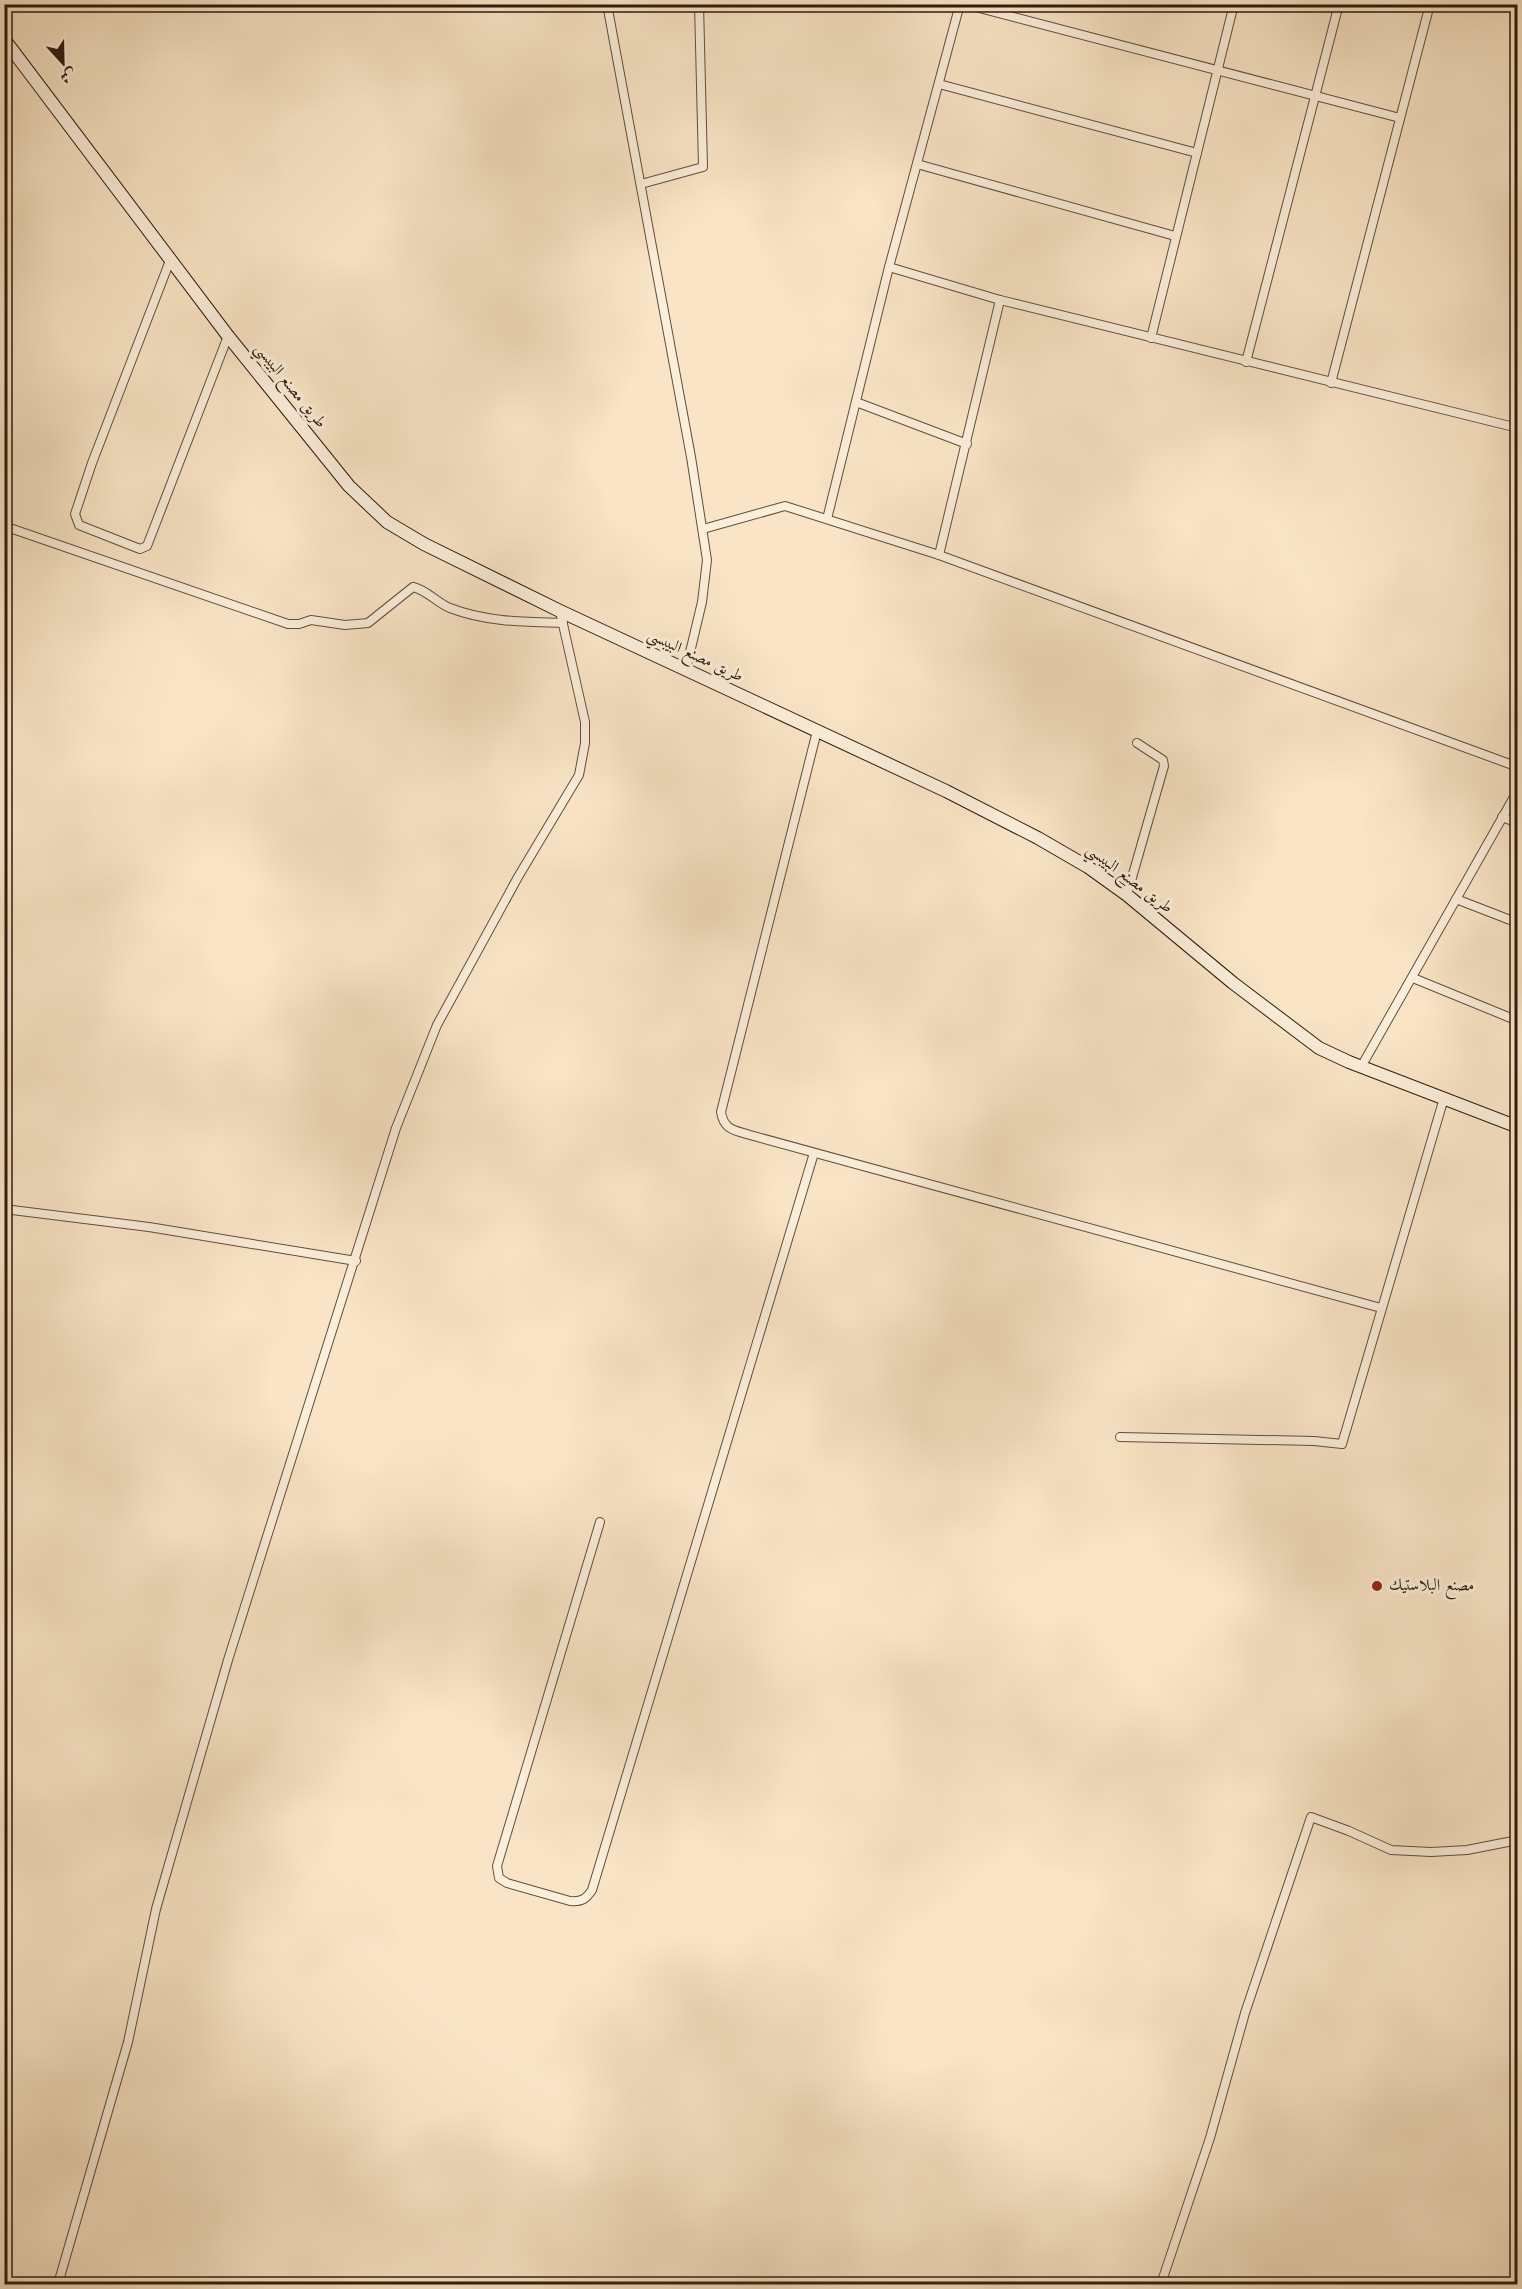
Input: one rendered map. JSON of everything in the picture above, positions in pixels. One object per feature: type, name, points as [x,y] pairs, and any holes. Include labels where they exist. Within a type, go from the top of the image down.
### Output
[{"type":"main road","name":"طريق مصنع البيبسي","points":[[4,39],[228,336],[349,486],[374,511],[424,544],[562,617],[686,669],[946,791],[1038,838],[1088,867],[1126,895],[1298,1033],[1320,1048],[1518,1127]]},
{"type":"street","points":[[607,4],[707,560],[702,602],[686,669]]},
{"type":"street","points":[[641,184],[703,167],[699,4]]},
{"type":"street","points":[[827,519],[889,267],[962,4],[1314,98],[1400,118]]},
{"type":"street","points":[[1151,338],[1234,4]]},
{"type":"street","points":[[1246,362],[1339,4]]},
{"type":"street","points":[[1331,382],[1430,4]]},
{"type":"street","points":[[939,84],[1197,153]]},
{"type":"street","points":[[917,164],[1175,236]]},
{"type":"street","points":[[171,258],[92,463],[75,514],[79,525],[140,549],[147,546],[228,336]]},
{"type":"street","points":[[889,267],[1000,300],[1518,428]]},
{"type":"street","points":[[939,555],[1000,300]]},
{"type":"street","points":[[856,402],[967,444]]},
{"type":"street","points":[[703,529],[785,506],[939,555],[1518,767]]},
{"type":"street","points":[[4,526],[288,624],[311,620],[345,625],[368,623],[413,587],[446,607],[466,614],[508,621],[562,617],[585,722],[585,743],[579,775],[481,943],[429,1043],[396,1128],[356,1261],[228,1660],[156,1909],[128,2042],[58,2284]]},
{"type":"street","points":[[817,731],[721,1112],[723,1124],[728,1128],[814,1153],[1381,1308]]},
{"type":"street","points":[[1126,895],[1164,766],[1163,760],[1137,743]]},
{"type":"street","points":[[1361,1066],[1518,790]]},
{"type":"street","points":[[1502,817],[1518,823]]},
{"type":"street","points":[[1456,899],[1518,924]]},
{"type":"street","points":[[1413,978],[1518,1021]]},
{"type":"street","points":[[1120,1437],[1314,1441],[1342,1444],[1444,1098]]},
{"type":"street","points":[[600,1522],[497,1866],[499,1878],[507,1883],[580,1902],[587,1898],[592,1890],[814,1153]]},
{"type":"street","points":[[4,1209],[149,1227],[356,1261]]},
{"type":"street","points":[[1161,2284],[1210,2138],[1245,2013],[1311,1817],[1391,1850],[1431,1852],[1467,1850],[1518,1840]]},
{"type":"place","name":"مصنع البلاستيك","points":[[1377,1586]]}]
